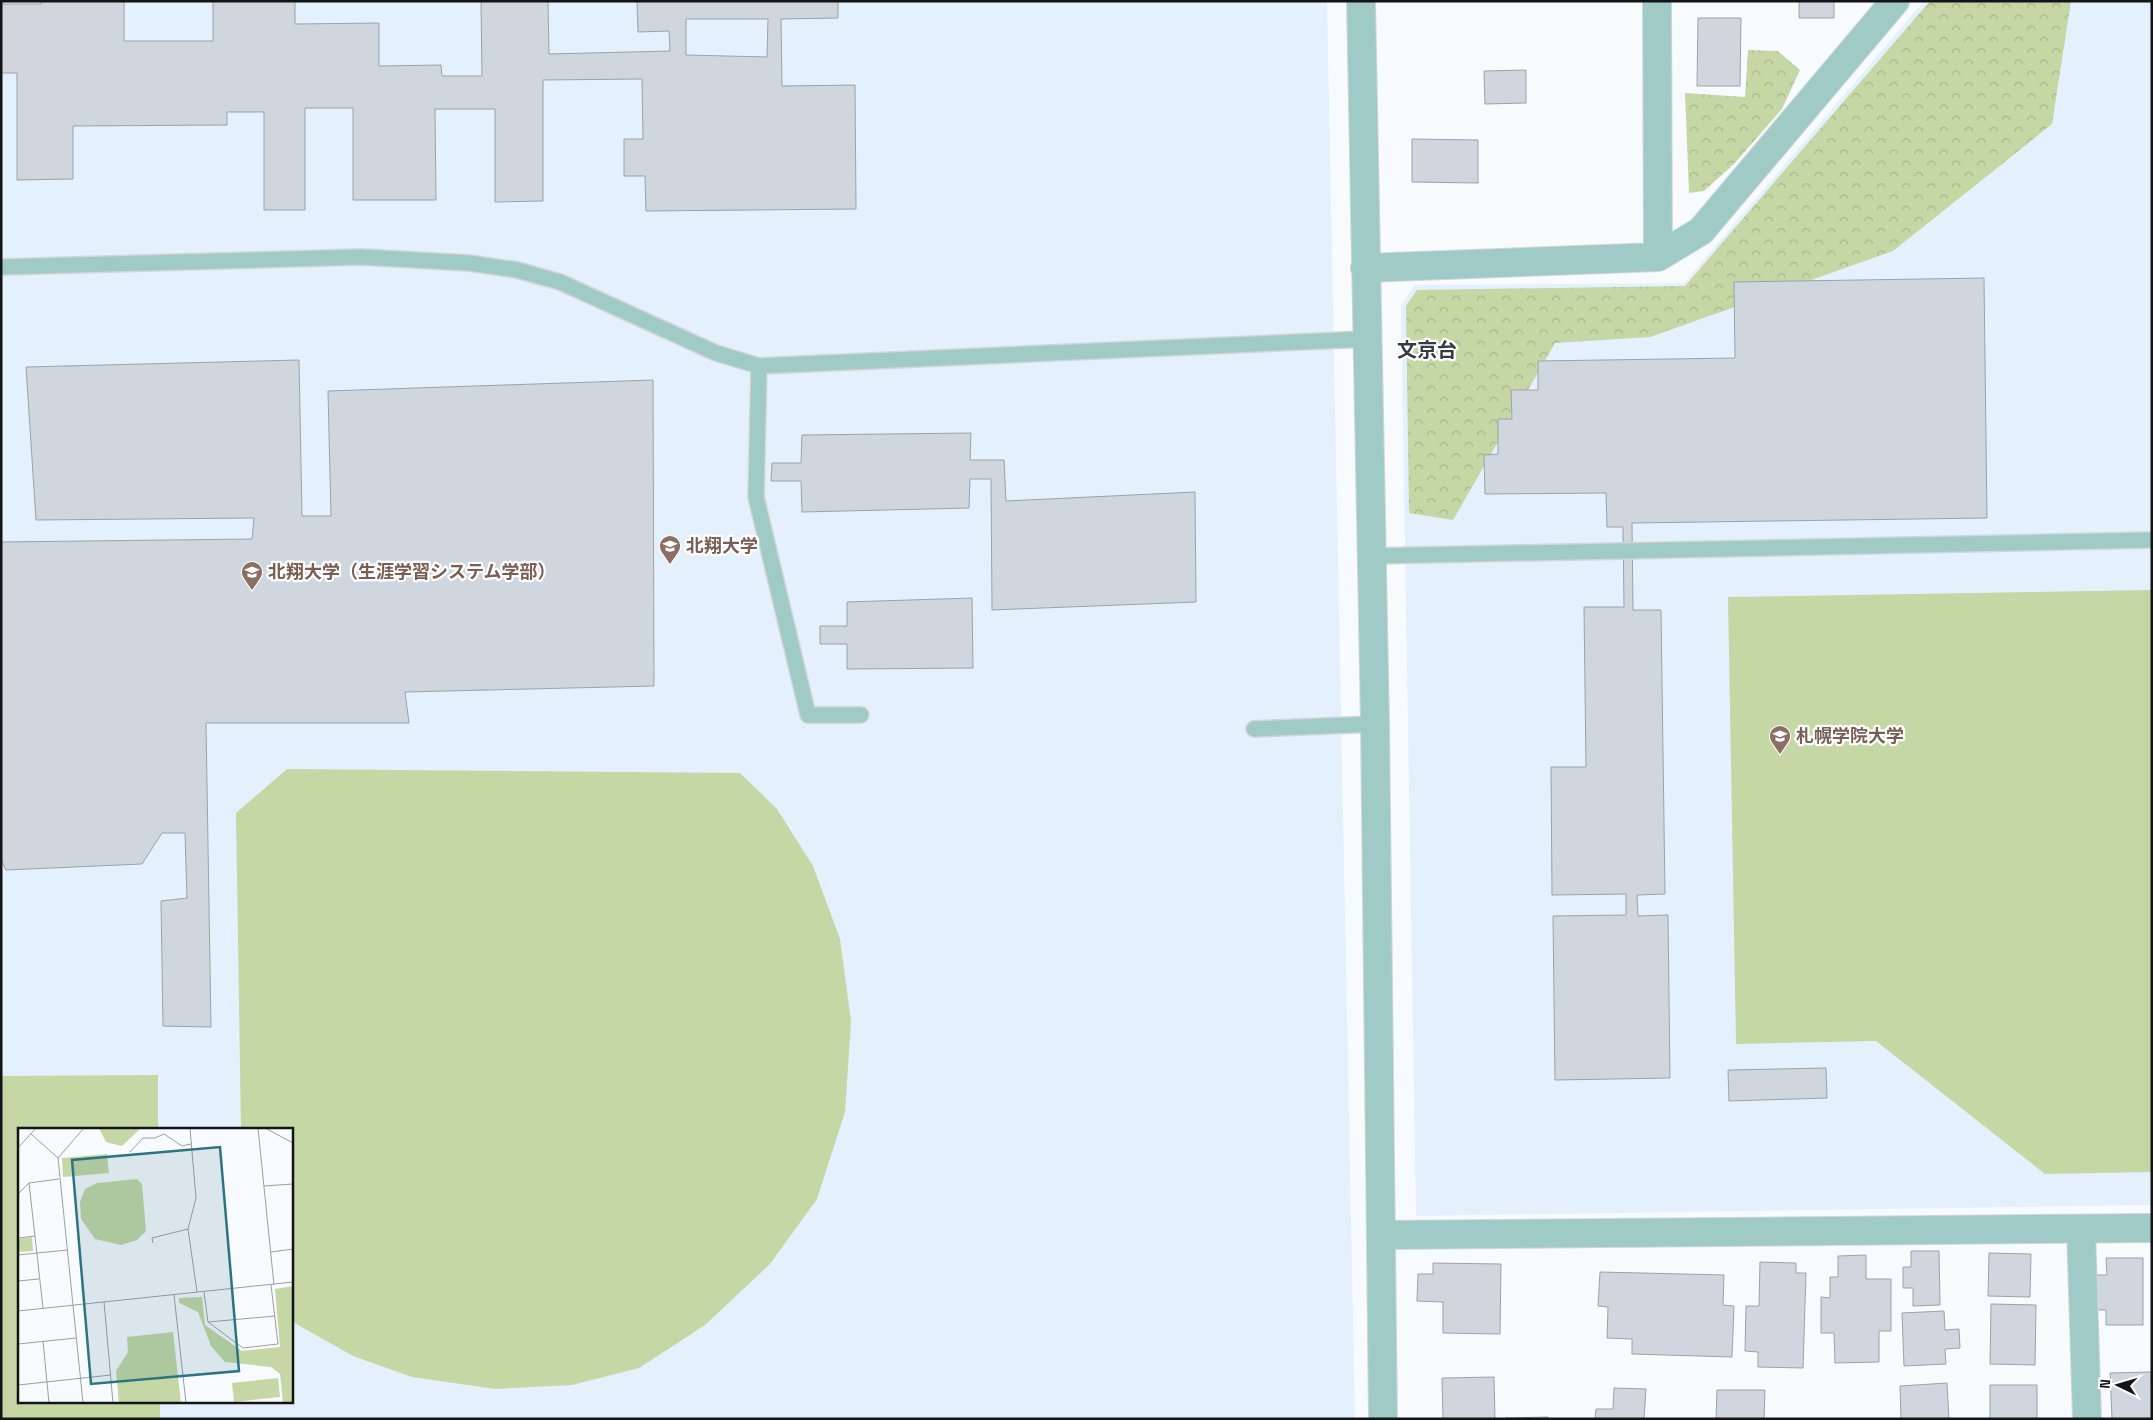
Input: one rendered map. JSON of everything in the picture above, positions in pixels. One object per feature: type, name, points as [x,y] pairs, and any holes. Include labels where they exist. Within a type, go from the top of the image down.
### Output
[{"type":"street","points":[[1362,1],[1365,268],[1375,724],[1384,1419]]},
{"type":"street","points":[[1657,1],[1658,257]]},
{"type":"street","points":[[1365,268],[1658,257],[1701,231],[1895,1]]},
{"type":"street","points":[[1382,1236],[2152,1228]]},
{"type":"street","points":[[2081,1229],[2087,1419]]},
{"type":"lane","points":[[1,267],[362,257],[469,263],[518,270],[560,282],[716,354],[758,366],[1367,339]]},
{"type":"lane","points":[[758,366],[756,497],[808,715],[861,715]]},
{"type":"lane","points":[[1372,556],[2152,540]]},
{"type":"lane","points":[[1254,728],[1375,724]]},
{"type":"shaded area","name":"北翔大学","points":[[1,1],[1327,1],[1355,1419],[1,1419]]},
{"type":"shaded area","name":"札幌学院大学","points":[[1924,1],[2152,1],[2152,1205],[1416,1216],[1401,305],[1415,285],[1684,283]]},
{"type":"green space","points":[[1930,1],[2071,1],[2052,124],[1893,251],[1650,337],[1555,343],[1453,520],[1409,513],[1406,306],[1417,290],[1685,286]]},
{"type":"green space","points":[[1748,50],[1778,51],[1800,70],[1782,109],[1734,164],[1704,191],[1689,193],[1685,93],[1745,97]]},
{"type":"green space","points":[[2152,590],[2152,1172],[2045,1174],[1876,1041],[1736,1044],[1728,597]]},
{"type":"green space","points":[[287,769],[740,773],[777,809],[813,866],[840,939],[851,1021],[845,1112],[817,1199],[770,1264],[705,1325],[639,1368],[572,1385],[495,1389],[412,1377],[353,1356],[292,1322],[292,1128],[241,1128],[236,813]]},
{"type":"green space","points":[[158,1075],[158,1128],[18,1128],[18,1402],[160,1402],[160,1419],[1,1419],[1,1076]]},
{"type":"building","points":[[41,1],[124,1],[124,41],[213,41],[213,1],[295,1],[295,24],[379,23],[379,66],[441,65],[442,76],[482,76],[481,1],[548,1],[549,54],[670,51],[669,31],[638,32],[637,1],[838,1],[838,18],[781,19],[782,86],[855,85],[856,209],[646,211],[645,176],[624,176],[624,139],[643,139],[642,79],[543,80],[543,201],[495,202],[495,109],[435,109],[436,200],[353,200],[353,108],[305,108],[305,210],[264,210],[264,112],[227,112],[227,125],[73,126],[73,179],[17,180],[17,73],[1,73],[1,4],[41,4]],"holes":[[[686,19],[768,19],[767,57],[686,55]]]},
{"type":"building","points":[[1799,1],[1834,1],[1834,18],[1799,18]]},
{"type":"building","points":[[1698,18],[1741,18],[1740,86],[1697,86]]},
{"type":"building","points":[[1526,70],[1526,103],[1485,104],[1484,71]]},
{"type":"building","points":[[1412,139],[1478,140],[1478,183],[1412,182]]},
{"type":"building","points":[[1984,278],[1987,518],[1632,523],[1633,610],[1661,610],[1665,894],[1637,895],[1638,916],[1668,915],[1670,1078],[1555,1080],[1553,916],[1626,915],[1626,894],[1552,895],[1551,767],[1586,767],[1584,607],[1624,607],[1623,527],[1607,527],[1606,493],[1485,494],[1484,455],[1498,454],[1498,419],[1512,419],[1511,390],[1538,390],[1538,361],[1735,358],[1734,282]]},
{"type":"building","points":[[299,360],[302,516],[331,516],[328,391],[653,380],[654,686],[405,692],[409,723],[206,723],[211,1027],[163,1026],[161,901],[187,898],[185,833],[162,833],[142,864],[6,870],[1,860],[1,542],[252,539],[254,518],[36,520],[26,367]]},
{"type":"building","points":[[971,433],[970,460],[1004,460],[1006,501],[1195,492],[1196,602],[992,610],[991,479],[970,479],[969,508],[802,512],[801,481],[771,481],[772,463],[801,463],[802,435]]},
{"type":"building","points":[[972,598],[973,668],[847,669],[847,644],[820,644],[820,626],[847,626],[847,602]]},
{"type":"building","points":[[1826,1068],[1827,1098],[1729,1101],[1728,1070]]},
{"type":"building","points":[[1911,1251],[1939,1251],[1940,1305],[1913,1306],[1913,1288],[1903,1288],[1903,1267],[1911,1267]]},
{"type":"building","points":[[1989,1253],[2031,1254],[2030,1297],[1988,1296]]},
{"type":"building","points":[[1866,1255],[1866,1279],[1891,1279],[1891,1331],[1879,1331],[1879,1362],[1835,1363],[1834,1333],[1821,1333],[1821,1297],[1830,1298],[1830,1277],[1838,1277],[1838,1256]]},
{"type":"building","points":[[2106,1258],[2143,1258],[2143,1325],[2106,1325],[2106,1310],[2096,1310],[2095,1275],[2107,1275]]},
{"type":"building","points":[[1760,1262],[1796,1263],[1796,1273],[1806,1273],[1803,1368],[1758,1367],[1758,1352],[1745,1351],[1746,1306],[1759,1306]]},
{"type":"building","points":[[1433,1263],[1501,1264],[1500,1334],[1443,1333],[1443,1302],[1417,1301],[1418,1274],[1433,1274]]},
{"type":"building","points":[[1600,1272],[1724,1275],[1723,1305],[1734,1306],[1732,1357],[1632,1354],[1632,1339],[1607,1338],[1608,1307],[1598,1306]]},
{"type":"building","points":[[1991,1304],[2036,1305],[2035,1365],[1990,1364]]},
{"type":"building","points":[[1944,1311],[1945,1330],[1959,1329],[1960,1348],[1945,1349],[1946,1364],[1904,1366],[1902,1313]]},
{"type":"building","points":[[2151,1372],[2152,1419],[2112,1419],[2110,1373]]},
{"type":"building","points":[[1494,1377],[1495,1419],[1443,1419],[1442,1378]]},
{"type":"building","points":[[1947,1383],[1949,1419],[1901,1419],[1900,1386]]},
{"type":"building","points":[[1990,1385],[2037,1385],[2037,1419],[1990,1419]]},
{"type":"building","points":[[1614,1388],[1646,1389],[1644,1419],[1595,1419],[1596,1409],[1613,1409]]},
{"type":"building","points":[[1717,1390],[1765,1390],[1764,1419],[1716,1419]]},
{"type":"building","points":[[1548,1417],[1548,1419],[1506,1419],[1506,1418]]},
{"type":"place","name":"北翔大学","points":[[670,565]]},
{"type":"place","name":"北翔大学（生涯学習システム学部）","points":[[252,591]]},
{"type":"place","name":"札幌学院大学","points":[[1780,755]]},
{"type":"district","name":"文京台","points":[[1427,350]]}]
